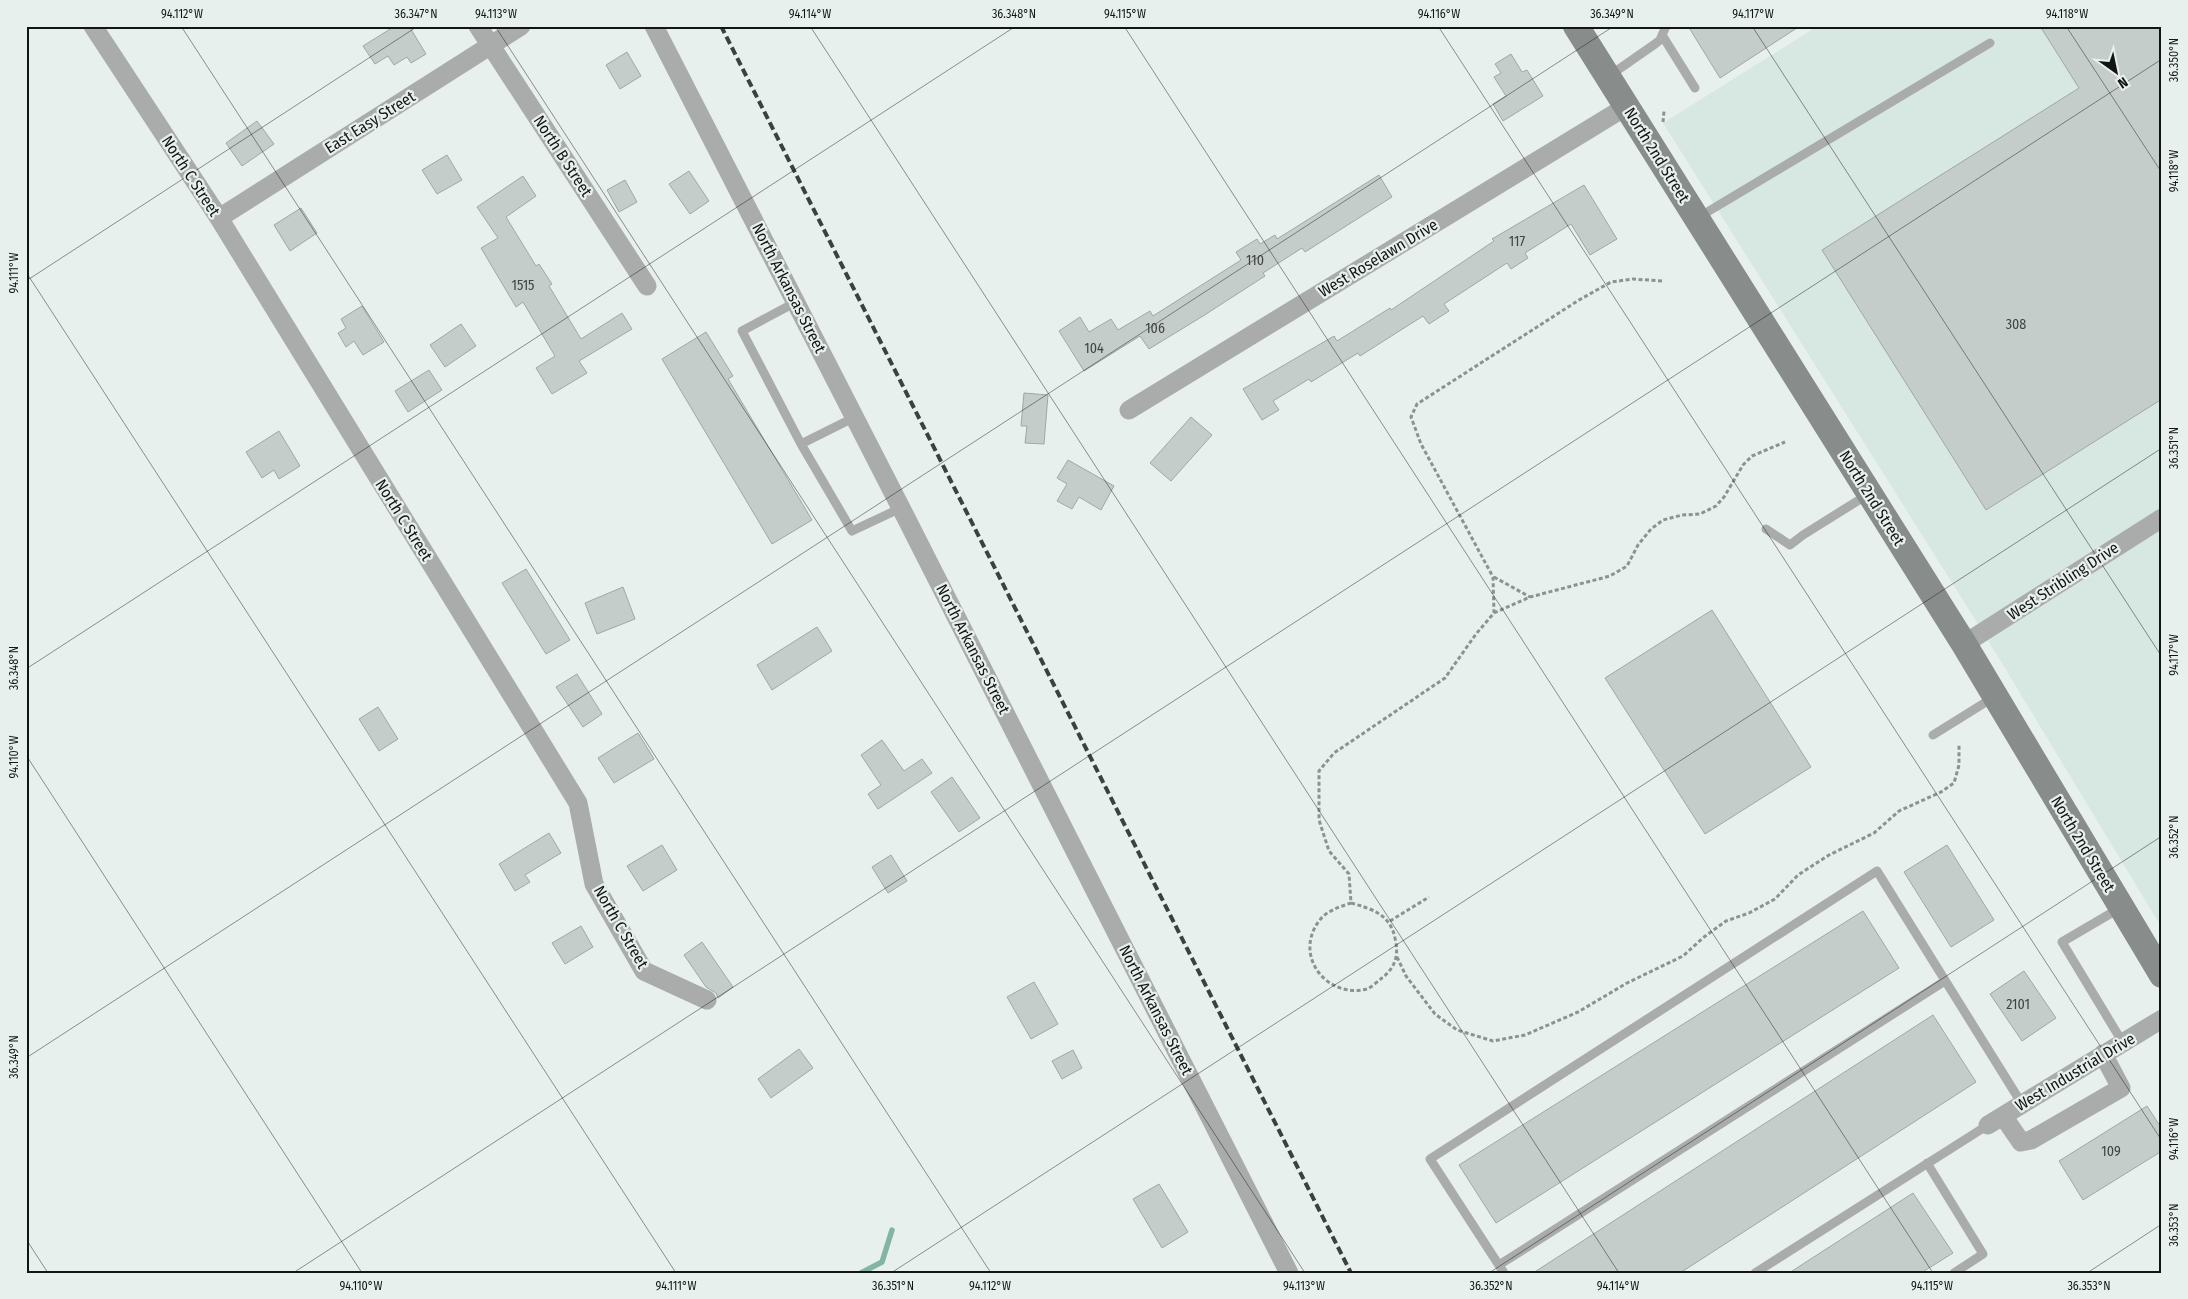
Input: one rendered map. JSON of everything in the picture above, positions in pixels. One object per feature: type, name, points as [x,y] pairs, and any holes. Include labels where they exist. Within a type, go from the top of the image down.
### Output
[{"type":"main road","name":"North 2nd Street","points":[[1576,26],[1964,644],[2162,975]]},
{"type":"street","name":"North C Street","points":[[93,26],[219,218],[578,803],[594,884],[644,971],[707,1000]]},
{"type":"street","name":"North B Street","points":[[478,26],[647,286]]},
{"type":"street","name":"East Easy Street","points":[[219,218],[521,26]]},
{"type":"street","name":"North Arkansas Street","points":[[654,26],[855,417],[1289,1273]]},
{"type":"street","name":"West Roselawn Drive","points":[[1129,410],[1627,106]]},
{"type":"street","name":"West Stribling Drive","points":[[1964,644],[2162,518]]},
{"type":"street","name":"West Industrial Drive","points":[[1996,1120],[2162,1019]]},
{"type":"street","points":[[1996,1120],[2021,1142],[2031,1140],[2121,1088],[2103,1054]]},
{"type":"lane","points":[[1608,76],[1655,44],[1664,30],[1695,88]]},
{"type":"lane","points":[[1697,218],[1990,43]]},
{"type":"lane","points":[[796,302],[742,331],[801,444],[852,530],[901,508]]},
{"type":"lane","points":[[801,444],[855,417]]},
{"type":"lane","points":[[1766,529],[1790,545],[1869,493]]},
{"type":"lane","points":[[1933,735],[1995,696]]},
{"type":"lane","points":[[1945,981],[1501,1269],[1430,1159],[1877,871],[2022,1104]]},
{"type":"lane","points":[[2121,907],[2062,942],[2123,1043]]},
{"type":"lane","points":[[1755,1273],[1996,1120]]},
{"type":"lane","points":[[1928,1163],[1983,1254],[1954,1273]]},
{"type":"path","points":[[1494,613],[1493,577],[1421,444],[1411,417],[1417,404],[1610,282],[1634,280],[1662,281]]},
{"type":"path","points":[[1351,902],[1349,874],[1329,851],[1319,820],[1319,771],[1334,753],[1445,678],[1476,634],[1494,613],[1530,597],[1610,576],[1627,566],[1638,545],[1651,529],[1663,520],[1682,514],[1700,514],[1716,506],[1743,465],[1752,456],[1785,442]]},
{"type":"path","points":[[1493,577],[1530,597]]},
{"type":"path","points":[[1397,956],[1391,971],[1368,988],[1340,989],[1317,973],[1309,954],[1311,935],[1319,920],[1334,909],[1351,902],[1376,911],[1390,921],[1395,938],[1397,956],[1406,976],[1434,1014],[1457,1030],[1493,1041],[1524,1035],[1578,1012],[1627,983],[1682,956],[1726,921],[1749,913],[1775,899],[1798,875],[1829,855],[1874,833],[1899,811],[1940,792],[1954,783],[1959,765],[1959,744]]},
{"type":"path","points":[[1390,921],[1429,897]]},
{"type":"shaded area","points":[[1818,26],[2162,26],[2162,928],[1983,632],[1663,123]]},
{"type":"building","points":[[395,26],[409,26],[426,54],[411,63],[407,57],[394,65],[388,56],[375,64],[363,46]]},
{"type":"building","points":[[1688,26],[1800,26],[1720,78]]},
{"type":"building","points":[[2040,26],[2162,26],[2162,399],[1986,510],[1822,250],[2079,88]]},
{"type":"building","points":[[627,52],[641,76],[620,89],[606,65]]},
{"type":"building","points":[[1511,54],[1522,72],[1527,70],[1543,96],[1503,121],[1493,104],[1506,96],[1494,77],[1501,73],[1495,64]]},
{"type":"building","points":[[257,121],[274,144],[242,166],[226,143]]},
{"type":"building","points":[[447,155],[462,180],[437,194],[422,170]]},
{"type":"building","points":[[689,171],[709,201],[690,214],[669,184]]},
{"type":"building","points":[[1379,175],[1392,197],[1305,252],[1302,248],[1263,273],[1265,276],[1149,349],[1140,336],[1084,371],[1059,331],[1080,317],[1089,332],[1111,319],[1118,330],[1150,311],[1153,316],[1241,260],[1236,252],[1257,239],[1260,244],[1275,235],[1277,239]]},
{"type":"building","points":[[523,176],[536,196],[506,217],[536,266],[539,264],[552,284],[549,286],[581,339],[622,313],[632,329],[579,361],[587,373],[552,394],[536,368],[555,356],[523,302],[516,307],[481,248],[498,238],[477,207]]},
{"type":"building","points":[[625,180],[637,202],[619,212],[607,190]]},
{"type":"building","points":[[1584,185],[1617,239],[1590,255],[1571,224],[1525,253],[1528,258],[1511,269],[1507,263],[1444,304],[1449,311],[1429,324],[1423,316],[1360,356],[1358,353],[1311,382],[1309,379],[1273,401],[1279,410],[1262,420],[1243,389],[1334,336],[1337,341],[1390,308],[1391,310],[1494,241],[1492,239]]},
{"type":"building","points":[[301,208],[317,233],[290,251],[274,225]]},
{"type":"building","points":[[362,306],[384,342],[363,355],[354,341],[346,347],[338,333],[346,328],[341,319]]},
{"type":"building","points":[[461,324],[476,346],[445,367],[430,345]]},
{"type":"building","points":[[706,332],[733,376],[728,379],[812,520],[772,544],[662,359]]},
{"type":"building","points":[[429,370],[442,390],[408,412],[395,391]]},
{"type":"building","points":[[1024,393],[1048,395],[1044,444],[1025,443],[1027,426],[1021,426]]},
{"type":"building","points":[[1191,417],[1212,435],[1171,481],[1150,463]]},
{"type":"building","points":[[279,431],[300,466],[279,479],[274,470],[262,478],[246,452]]},
{"type":"building","points":[[1068,460],[1114,486],[1101,510],[1079,497],[1072,509],[1057,501],[1067,484],[1057,478]]},
{"type":"building","points":[[526,569],[570,640],[546,654],[502,583]]},
{"type":"building","points":[[623,587],[635,619],[597,634],[585,603]]},
{"type":"building","points":[[1712,610],[1811,767],[1705,834],[1605,678]]},
{"type":"building","points":[[817,627],[832,651],[772,690],[757,665]]},
{"type":"building","points":[[577,674],[602,714],[583,727],[556,687]]},
{"type":"building","points":[[378,707],[398,739],[379,751],[359,719]]},
{"type":"building","points":[[638,733],[654,759],[614,783],[598,758]]},
{"type":"building","points":[[882,740],[904,771],[922,759],[932,773],[878,809],[868,794],[881,785],[861,755]]},
{"type":"building","points":[[952,777],[980,818],[959,832],[931,792]]},
{"type":"building","points":[[549,833],[561,853],[525,875],[530,882],[515,891],[499,864]]},
{"type":"building","points":[[662,845],[677,870],[643,891],[627,866]]},
{"type":"building","points":[[1947,845],[1994,920],[1951,947],[1904,872]]},
{"type":"building","points":[[891,855],[907,881],[888,893],[872,867]]},
{"type":"building","points":[[1863,911],[1899,968],[1496,1223],[1459,1165]]},
{"type":"building","points":[[581,926],[593,947],[565,964],[552,943]]},
{"type":"building","points":[[702,942],[733,987],[718,998],[716,993],[706,987],[684,955]]},
{"type":"building","points":[[2024,971],[2056,1018],[2022,1041],[1990,994]]},
{"type":"building","points":[[1034,982],[1058,1024],[1031,1039],[1007,997]]},
{"type":"building","points":[[1933,1015],[1976,1082],[1680,1273],[1533,1273]]},
{"type":"building","points":[[799,1049],[813,1068],[771,1098],[758,1079]]},
{"type":"building","points":[[1073,1050],[1082,1068],[1062,1079],[1052,1061]]},
{"type":"building","points":[[2147,1106],[2162,1129],[2162,1151],[2083,1200],[2059,1161]]},
{"type":"building","points":[[1159,1184],[1188,1232],[1162,1248],[1133,1199]]},
{"type":"building","points":[[1913,1193],[1953,1253],[1921,1273],[1789,1273]]},
{"type":"waterway","points":[[861,1273],[882,1262],[892,1230]]},
{"type":"railway","points":[[721,26],[1351,1273]]}]
